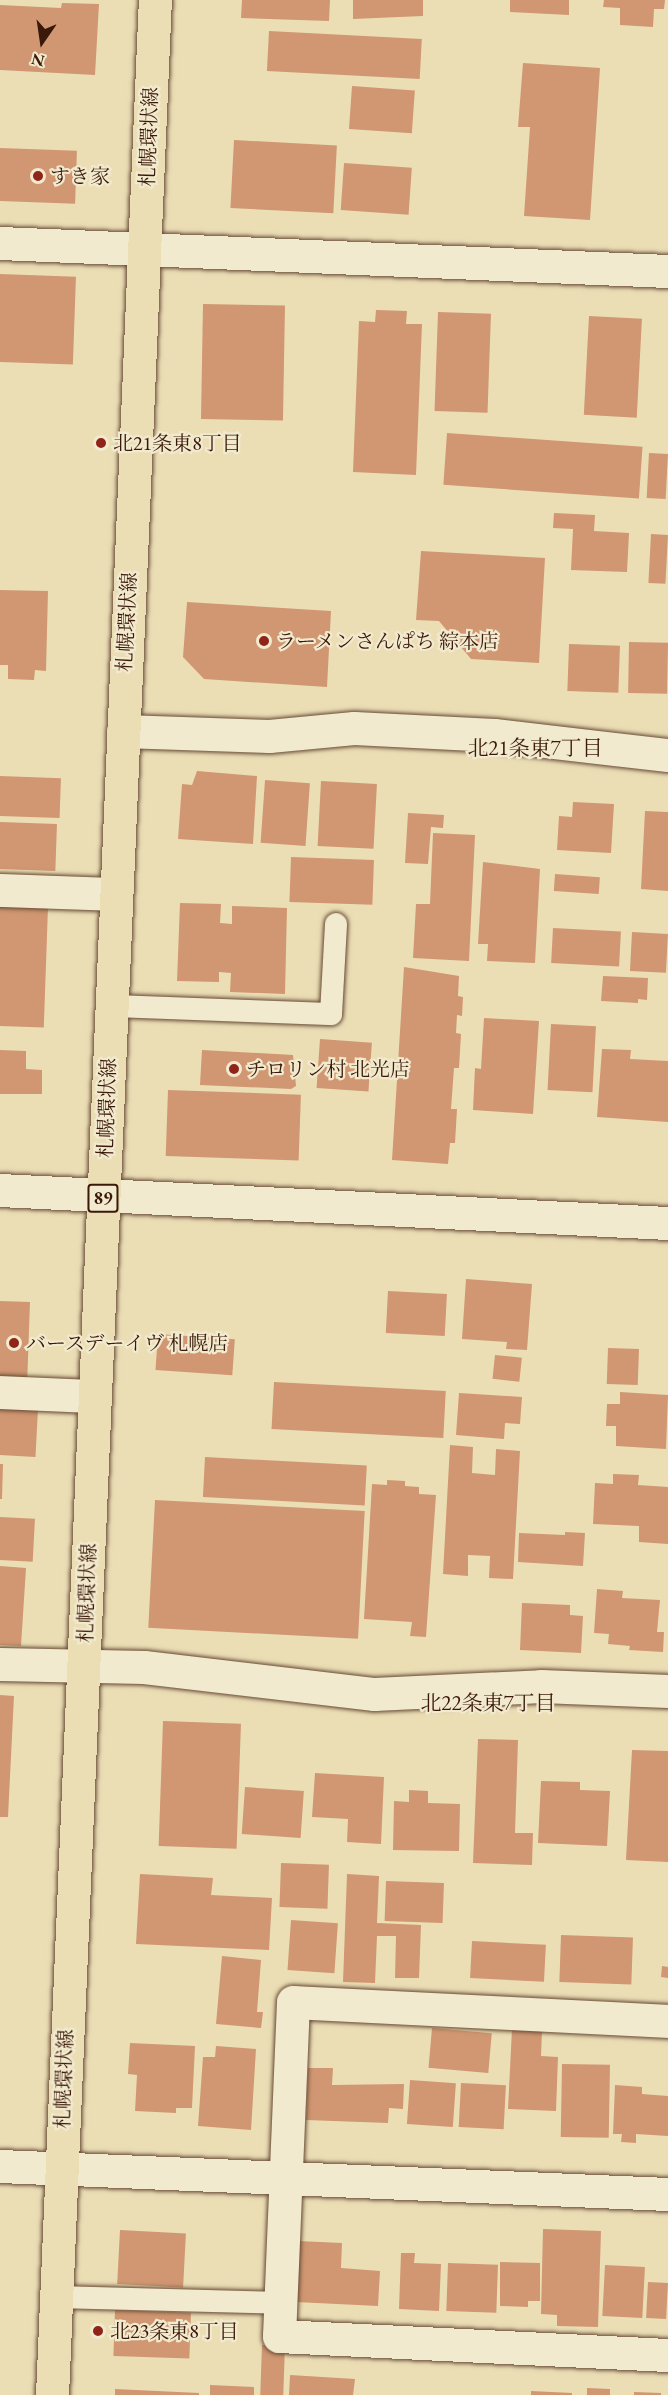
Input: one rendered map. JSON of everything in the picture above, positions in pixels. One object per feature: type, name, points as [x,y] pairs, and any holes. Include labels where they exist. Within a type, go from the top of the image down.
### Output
[{"type":"main road","name":"札幌環状線","points":[[52,2395],[85,1668],[92,1396],[104,1194],[155,0]]},
{"type":"street","points":[[0,243],[668,272]]},
{"type":"street","points":[[123,731],[269,736],[354,728],[494,735],[668,755]]},
{"type":"street","points":[[0,890],[116,894]]},
{"type":"street","points":[[0,1190],[668,1223]]},
{"type":"street","points":[[0,1392],[92,1396]]},
{"type":"street","points":[[0,1665],[85,1668],[144,1667],[374,1694],[542,1686],[668,1691]]},
{"type":"street","points":[[668,2021],[293,2002],[279,2336],[668,2355]]},
{"type":"street","points":[[0,2166],[286,2180],[668,2194]]},
{"type":"lane","points":[[112,1006],[331,1014],[336,924]]},
{"type":"lane","points":[[57,2297],[280,2303]]},
{"type":"building","points":[[242,0],[330,0],[329,21],[241,18]]},
{"type":"building","points":[[353,0],[423,0],[423,16],[353,19]]},
{"type":"building","points":[[510,0],[569,0],[569,15],[510,12]]},
{"type":"building","points":[[604,0],[665,0],[664,9],[654,9],[653,27],[620,25],[620,8],[603,7]]},
{"type":"building","points":[[62,3],[99,4],[95,75],[0,70],[0,5],[61,8]]},
{"type":"building","points":[[269,31],[422,39],[420,79],[267,71]]},
{"type":"building","points":[[523,63],[600,68],[590,220],[524,216],[530,127],[518,127]]},
{"type":"building","points":[[352,86],[415,90],[412,133],[349,129]]},
{"type":"building","points":[[234,140],[337,145],[333,213],[230,208]]},
{"type":"building","name":"すき家","points":[[0,148],[77,151],[75,204],[0,201]]},
{"type":"building","points":[[344,163],[412,168],[409,215],[341,210]]},
{"type":"building","points":[[0,274],[76,277],[73,365],[0,362]]},
{"type":"building","points":[[203,304],[285,305],[283,420],[201,419]]},
{"type":"building","points":[[376,310],[407,311],[406,324],[422,324],[416,475],[353,472],[359,321],[375,322]]},
{"type":"building","points":[[438,312],[491,314],[488,413],[435,411]]},
{"type":"building","points":[[589,316],[642,319],[637,418],[584,415]]},
{"type":"building","points":[[447,433],[643,447],[639,499],[443,485]]},
{"type":"building","points":[[649,453],[668,454],[666,499],[647,498]]},
{"type":"building","points":[[554,513],[595,515],[594,531],[629,533],[627,572],[571,570],[573,529],[553,528]]},
{"type":"building","points":[[651,534],[668,535],[665,584],[648,583]]},
{"type":"building","points":[[421,551],[545,558],[539,663],[471,659],[439,621],[416,620]]},
{"type":"building","points":[[0,590],[48,591],[46,671],[35,670],[34,680],[8,679],[8,665],[0,665]]},
{"type":"building","points":[[187,602],[331,611],[327,687],[204,679],[183,657]]},
{"type":"building","points":[[629,642],[668,643],[667,694],[628,693]]},
{"type":"building","points":[[569,644],[620,646],[618,693],[567,691]]},
{"type":"building","points":[[197,771],[257,776],[253,844],[178,839],[182,784],[192,785]]},
{"type":"building","points":[[0,776],[61,778],[60,818],[0,816]]},
{"type":"building","points":[[265,780],[310,783],[305,846],[261,843]]},
{"type":"building","points":[[321,781],[377,784],[374,849],[318,846]]},
{"type":"building","points":[[573,802],[614,804],[611,853],[557,850],[559,816],[572,817]]},
{"type":"building","points":[[645,811],[668,812],[668,891],[641,889]]},
{"type":"building","points":[[408,813],[444,815],[443,828],[431,827],[428,864],[405,863]]},
{"type":"building","points":[[0,822],[57,824],[55,871],[0,869]]},
{"type":"building","points":[[433,833],[475,835],[469,961],[413,958],[416,904],[430,904]]},
{"type":"building","points":[[291,857],[374,860],[372,905],[289,902]]},
{"type":"building","points":[[483,862],[540,869],[535,963],[487,961],[488,944],[478,944]]},
{"type":"building","points":[[555,874],[600,877],[599,894],[554,891]]},
{"type":"building","points":[[180,903],[221,904],[220,923],[232,924],[232,906],[287,908],[285,994],[230,992],[231,973],[219,972],[219,982],[177,981]]},
{"type":"building","points":[[0,906],[48,908],[44,1028],[0,1026]]},
{"type":"building","points":[[553,928],[621,932],[619,967],[551,963]]},
{"type":"building","points":[[632,932],[668,934],[666,973],[630,971]]},
{"type":"building","points":[[404,967],[459,976],[458,996],[463,997],[462,1016],[457,1015],[456,1033],[461,1034],[459,1068],[454,1068],[451,1109],[457,1109],[455,1143],[450,1143],[448,1164],[392,1160]]},
{"type":"building","points":[[603,976],[648,978],[647,1000],[638,999],[638,1003],[601,1001]]},
{"type":"building","points":[[484,1018],[539,1021],[533,1114],[473,1110],[475,1068],[481,1069]]},
{"type":"building","points":[[551,1024],[596,1026],[592,1092],[548,1090]]},
{"type":"building","points":[[320,1039],[372,1043],[368,1092],[317,1088]]},
{"type":"building","points":[[602,1049],[631,1050],[630,1059],[668,1061],[668,1122],[597,1117]]},
{"type":"building","points":[[0,1050],[26,1051],[26,1069],[42,1070],[42,1094],[0,1094]]},
{"type":"building","points":[[202,1050],[293,1055],[296,1086],[291,1089],[200,1085]]},
{"type":"building","points":[[168,1090],[301,1095],[299,1161],[166,1156]]},
{"type":"building","points":[[466,1279],[532,1284],[527,1350],[506,1349],[507,1342],[462,1339]]},
{"type":"building","points":[[388,1291],[447,1294],[445,1336],[386,1333]]},
{"type":"building","name":"バースデーイヴ 札幌店","points":[[0,1301],[30,1302],[27,1384],[0,1383]]},
{"type":"building","points":[[158,1334],[235,1339],[232,1375],[155,1370]]},
{"type":"building","points":[[608,1348],[639,1349],[638,1385],[607,1384]]},
{"type":"building","points":[[495,1355],[522,1358],[519,1382],[492,1379]]},
{"type":"building","points":[[274,1382],[446,1391],[443,1438],[272,1429]]},
{"type":"building","points":[[620,1392],[668,1395],[666,1449],[616,1446],[616,1426],[606,1426],[607,1404],[620,1404]]},
{"type":"building","points":[[459,1393],[522,1397],[520,1424],[505,1423],[504,1439],[456,1435]]},
{"type":"building","points":[[0,1408],[38,1410],[35,1457],[0,1455]]},
{"type":"building","points":[[450,1445],[473,1447],[472,1473],[495,1475],[496,1449],[520,1451],[513,1579],[489,1578],[490,1556],[468,1555],[468,1576],[443,1574]]},
{"type":"building","points":[[205,1457],[367,1465],[365,1505],[203,1497]]},
{"type":"building","points":[[0,1464],[3,1464],[2,1499],[0,1499]]},
{"type":"building","points":[[613,1474],[639,1475],[638,1485],[668,1487],[668,1544],[639,1542],[639,1526],[593,1524],[595,1483],[613,1484]]},
{"type":"building","points":[[387,1480],[405,1481],[405,1486],[419,1487],[419,1494],[436,1495],[426,1637],[410,1636],[412,1622],[364,1619],[372,1484],[387,1485]]},
{"type":"building","points":[[155,1500],[365,1511],[358,1639],[148,1628]]},
{"type":"building","points":[[0,1517],[35,1519],[33,1562],[0,1560]]},
{"type":"building","points":[[565,1532],[585,1533],[583,1566],[518,1562],[519,1533],[565,1535]]},
{"type":"building","points":[[0,1566],[26,1568],[21,1646],[0,1645]]},
{"type":"building","points":[[597,1589],[623,1591],[622,1598],[660,1600],[657,1632],[664,1632],[663,1652],[629,1650],[630,1646],[608,1644],[609,1634],[594,1633]]},
{"type":"building","points":[[522,1603],[570,1605],[570,1615],[583,1616],[581,1653],[520,1650]]},
{"type":"building","points":[[0,1695],[14,1696],[8,1817],[0,1817]]},
{"type":"building","points":[[163,1721],[241,1724],[237,1849],[159,1846]]},
{"type":"building","points":[[478,1739],[518,1740],[515,1833],[533,1833],[532,1865],[473,1863]]},
{"type":"building","points":[[632,1750],[668,1751],[668,1862],[626,1860]]},
{"type":"building","points":[[315,1773],[384,1777],[381,1844],[347,1842],[348,1819],[312,1817]]},
{"type":"building","points":[[541,1781],[580,1782],[580,1790],[610,1791],[607,1846],[538,1843]]},
{"type":"building","points":[[245,1787],[304,1791],[301,1838],[242,1834]]},
{"type":"building","points":[[409,1790],[428,1791],[428,1803],[460,1804],[459,1851],[393,1850],[394,1801],[409,1802]]},
{"type":"building","points":[[281,1863],[329,1865],[327,1909],[279,1907]]},
{"type":"building","points":[[140,1874],[213,1878],[211,1895],[272,1898],[269,1950],[136,1944]]},
{"type":"building","points":[[347,1874],[379,1876],[377,1923],[421,1925],[419,1978],[395,1978],[396,1936],[377,1936],[375,1983],[343,1982]]},
{"type":"building","points":[[386,1881],[444,1883],[443,1923],[385,1921]]},
{"type":"building","points":[[291,1920],[338,1923],[334,1973],[288,1970]]},
{"type":"building","points":[[561,1935],[633,1938],[631,1984],[559,1982]]},
{"type":"building","points":[[472,1941],[546,1945],[544,1982],[470,1978]]},
{"type":"building","points":[[222,1956],[261,1960],[257,2012],[263,2012],[261,2028],[216,2024]]},
{"type":"building","points":[[662,1966],[668,1967],[668,1978],[661,1977]]},
{"type":"building","points":[[432,2028],[492,2033],[488,2073],[429,2068]]},
{"type":"building","points":[[512,2029],[542,2031],[541,2056],[558,2057],[556,2111],[508,2109]]},
{"type":"building","points":[[130,2043],[195,2046],[192,2108],[176,2108],[176,2113],[135,2111],[137,2075],[128,2074]]},
{"type":"building","points":[[216,2046],[256,2049],[251,2130],[198,2126],[203,2057],[215,2057]]},
{"type":"building","points":[[562,2064],[610,2065],[609,2138],[561,2137]]},
{"type":"building","points":[[308,2068],[333,2068],[332,2085],[404,2084],[403,2109],[389,2108],[388,2123],[306,2120]]},
{"type":"building","points":[[410,2080],[456,2083],[453,2127],[407,2124]]},
{"type":"building","points":[[461,2083],[506,2085],[504,2129],[459,2127]]},
{"type":"building","points":[[615,2085],[642,2087],[642,2094],[668,2096],[668,2136],[636,2134],[636,2143],[621,2142],[622,2134],[613,2134]]},
{"type":"building","points":[[543,2229],[601,2231],[598,2327],[557,2326],[557,2315],[541,2314]]},
{"type":"building","points":[[120,2230],[186,2233],[183,2287],[117,2284]]},
{"type":"building","points":[[298,2241],[342,2243],[341,2268],[380,2271],[378,2306],[296,2302]]},
{"type":"building","points":[[401,2253],[415,2253],[414,2263],[441,2264],[439,2311],[399,2309]]},
{"type":"building","points":[[500,2262],[540,2263],[540,2301],[528,2301],[528,2307],[500,2306]]},
{"type":"building","points":[[448,2263],[498,2265],[496,2313],[446,2311]]},
{"type":"building","points":[[605,2265],[645,2267],[642,2318],[602,2316]]},
{"type":"building","points":[[648,2282],[668,2283],[666,2319],[646,2318]]},
{"type":"building","points":[[115,2310],[191,2313],[189,2359],[113,2356]]},
{"type":"building","points":[[262,2345],[285,2346],[283,2395],[260,2395]]},
{"type":"building","points":[[290,2375],[355,2379],[353,2395],[289,2395]]},
{"type":"building","points":[[210,2385],[254,2387],[254,2395],[210,2395]]},
{"type":"building","points":[[587,2388],[610,2389],[610,2395],[587,2395]]},
{"type":"building","points":[[115,2389],[199,2393],[199,2395],[115,2395]]},
{"type":"building","points":[[531,2391],[572,2393],[572,2395],[531,2395]]},
{"type":"building","points":[[634,2392],[661,2393],[661,2395],[634,2395]]},
{"type":"place","name":"すき家","points":[[38,176]]},
{"type":"place","name":"北21条東8丁目","points":[[101,443]]},
{"type":"place","name":"ラーメンさんぱち 綜本店","points":[[264,641]]},
{"type":"place","name":"チロリン村 北光店","points":[[234,1069]]},
{"type":"place","name":"バースデーイヴ 札幌店","points":[[14,1343]]},
{"type":"place","name":"北23条東8丁目","points":[[98,2331]]},
{"type":"district","name":"北21条東7丁目","points":[[535,748]]},
{"type":"district","name":"北22条東7丁目","points":[[488,1703]]}]
